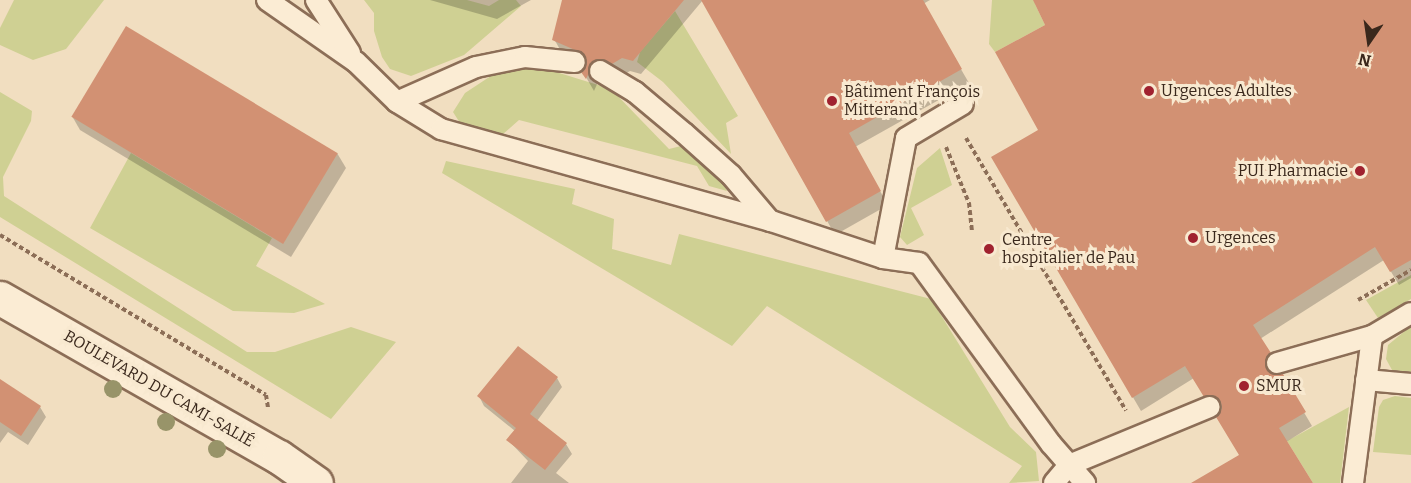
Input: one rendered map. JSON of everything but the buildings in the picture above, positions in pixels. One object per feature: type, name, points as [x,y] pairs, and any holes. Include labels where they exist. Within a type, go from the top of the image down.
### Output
[{"type":"street","name":"BOULEVARD DU CAMI-SALIÉ","points":[[0,298],[279,457],[316,483]]},
{"type":"lane","points":[[267,0],[356,62],[398,102],[441,129],[771,221],[883,258],[919,263],[1069,465],[1085,483]]},
{"type":"lane","points":[[316,0],[356,62]]},
{"type":"lane","points":[[398,102],[476,67],[525,57],[575,62]]},
{"type":"lane","points":[[600,71],[635,92],[684,133],[731,176],[771,221]]},
{"type":"lane","points":[[883,258],[906,138],[956,108]]},
{"type":"lane","points":[[1277,363],[1372,336],[1411,313]]},
{"type":"lane","points":[[1353,483],[1372,336]]},
{"type":"lane","points":[[1366,380],[1411,384]]},
{"type":"lane","points":[[1054,483],[1069,465],[1210,407]]},
{"type":"path","points":[[956,108],[943,139],[969,203],[972,232]]},
{"type":"path","points":[[956,108],[1141,435]]},
{"type":"path","points":[[0,235],[266,395],[279,457]]},
{"type":"path","points":[[1358,300],[1411,270]]},
{"type":"green space","points":[[14,0],[104,0],[66,49],[33,60],[0,45],[0,28]]},
{"type":"green space","points":[[364,0],[467,0],[489,6],[499,0],[516,0],[521,6],[464,55],[411,76],[390,69],[382,57],[374,31],[374,13]]},
{"type":"green space","points":[[992,0],[1043,0],[1035,4],[1045,25],[995,52],[989,44]]},
{"type":"green space","points":[[675,11],[738,116],[726,123],[731,154],[663,82],[637,62],[640,52]]},
{"type":"green space","points":[[506,66],[540,67],[611,89],[669,149],[681,146],[699,162],[714,164],[727,191],[709,186],[697,166],[519,120],[503,134],[460,123],[453,112],[465,93]]},
{"type":"green space","points":[[0,92],[32,111],[31,121],[3,177],[4,196],[247,352],[275,352],[351,327],[396,342],[331,419],[0,217]]},
{"type":"green space","points":[[940,148],[952,185],[911,208],[924,235],[907,245],[900,237],[917,168]]},
{"type":"green space","points":[[131,153],[272,238],[256,266],[325,304],[294,313],[233,311],[90,228]]},
{"type":"green space","points":[[446,161],[575,189],[572,204],[614,219],[612,249],[671,265],[679,234],[931,299],[1010,427],[1036,452],[1039,481],[1009,483],[1022,466],[767,306],[732,346],[442,173]]},
{"type":"green space","points":[[1411,275],[1411,299],[1378,318],[1366,300]]},
{"type":"green space","points":[[1411,326],[1411,372],[1392,370],[1386,359],[1388,345]]},
{"type":"green space","points":[[1395,396],[1411,398],[1411,455],[1373,452],[1379,407],[1383,400]]},
{"type":"green space","points":[[1349,407],[1340,483],[1313,483],[1287,441]]},
{"type":"place","name":"Urgences Adultes","points":[[1149,91]]},
{"type":"place","name":"Bâtiment François Mitterand","points":[[832,101]]},
{"type":"place","name":"PUI Pharmacie","points":[[1360,171]]},
{"type":"place","name":"Urgences","points":[[1193,238]]},
{"type":"place","name":"Centre hospitalier de Pau","points":[[989,249]]},
{"type":"place","name":"SMUR","points":[[1244,386]]}]
